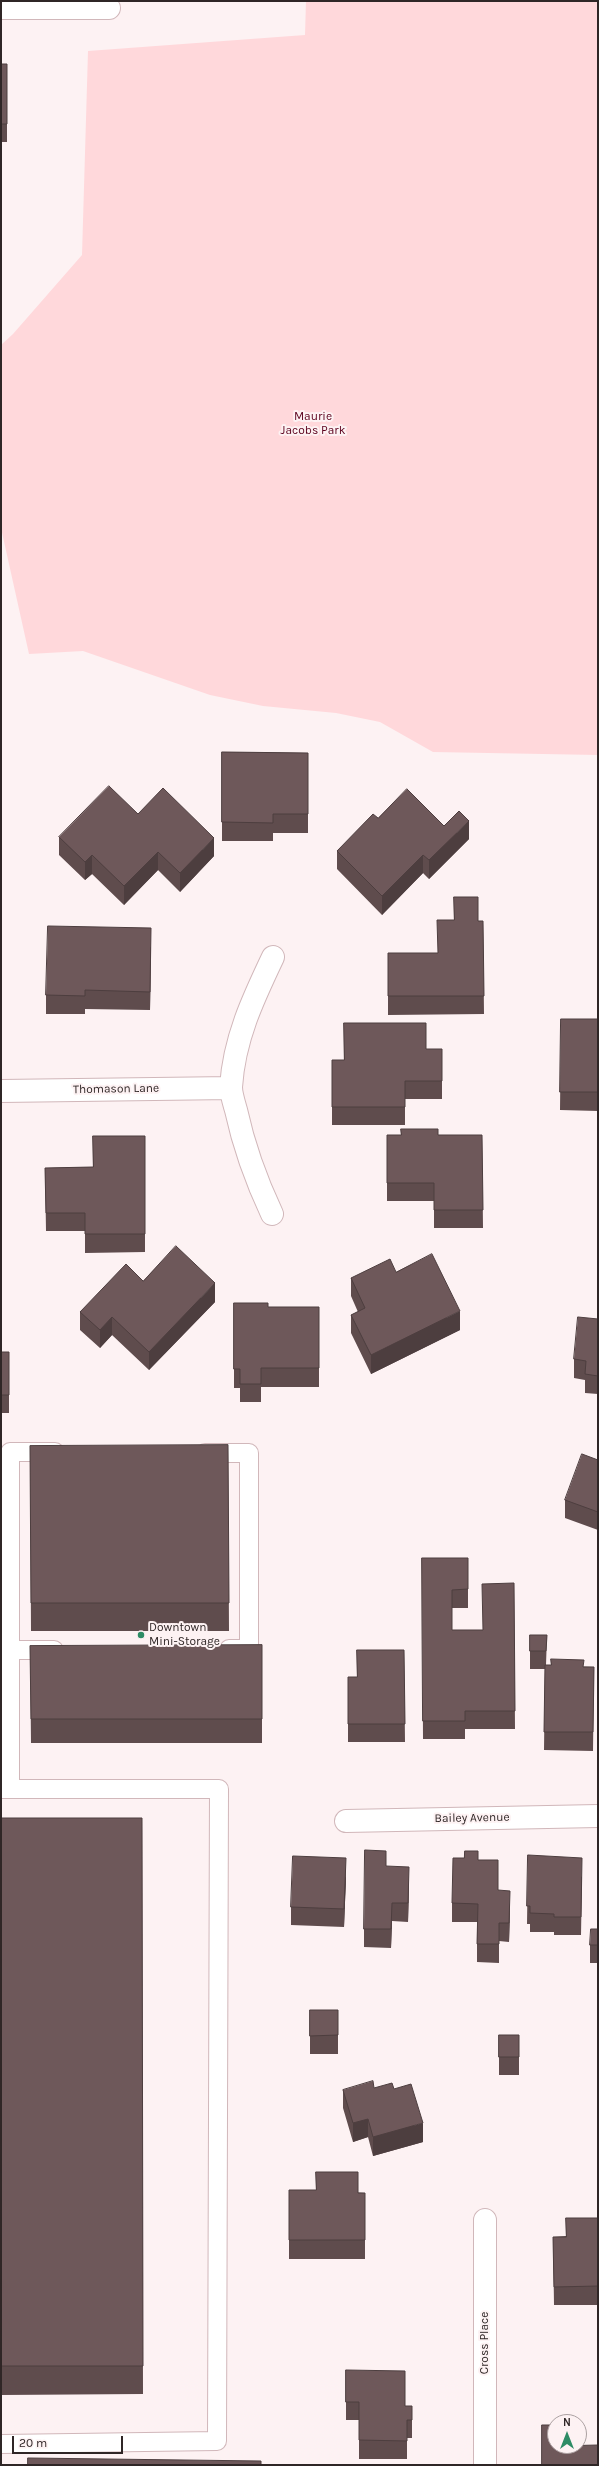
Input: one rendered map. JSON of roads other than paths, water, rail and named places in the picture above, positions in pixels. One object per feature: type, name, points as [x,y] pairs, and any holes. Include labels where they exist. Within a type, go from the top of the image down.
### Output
[{"type":"street","points":[[1,8],[109,8]]},
{"type":"street","points":[[272,957],[250,1004],[239,1038],[231,1088],[242,1139],[255,1176],[272,1214]]},
{"type":"street","name":"Thomason Lane","points":[[1,1090],[231,1088]]},
{"type":"street","name":"Bailey Avenue","points":[[346,1821],[598,1816]]},
{"type":"street","name":"Cross Place","points":[[485,2220],[485,2465]]},
{"type":"lane","points":[[1,2444],[217,2441],[219,1789],[5,1789],[6,1452],[74,1452]]},
{"type":"lane","points":[[186,1453],[249,1453],[249,1649],[209,1649]]},
{"type":"lane","points":[[5,1650],[73,1650]]},
{"type":"place","name":"Downtown Mini-Storage","points":[[141,1635]]},
{"type":"park label","name":"Maurie Jacobs Park","points":[[313,424]]}]
